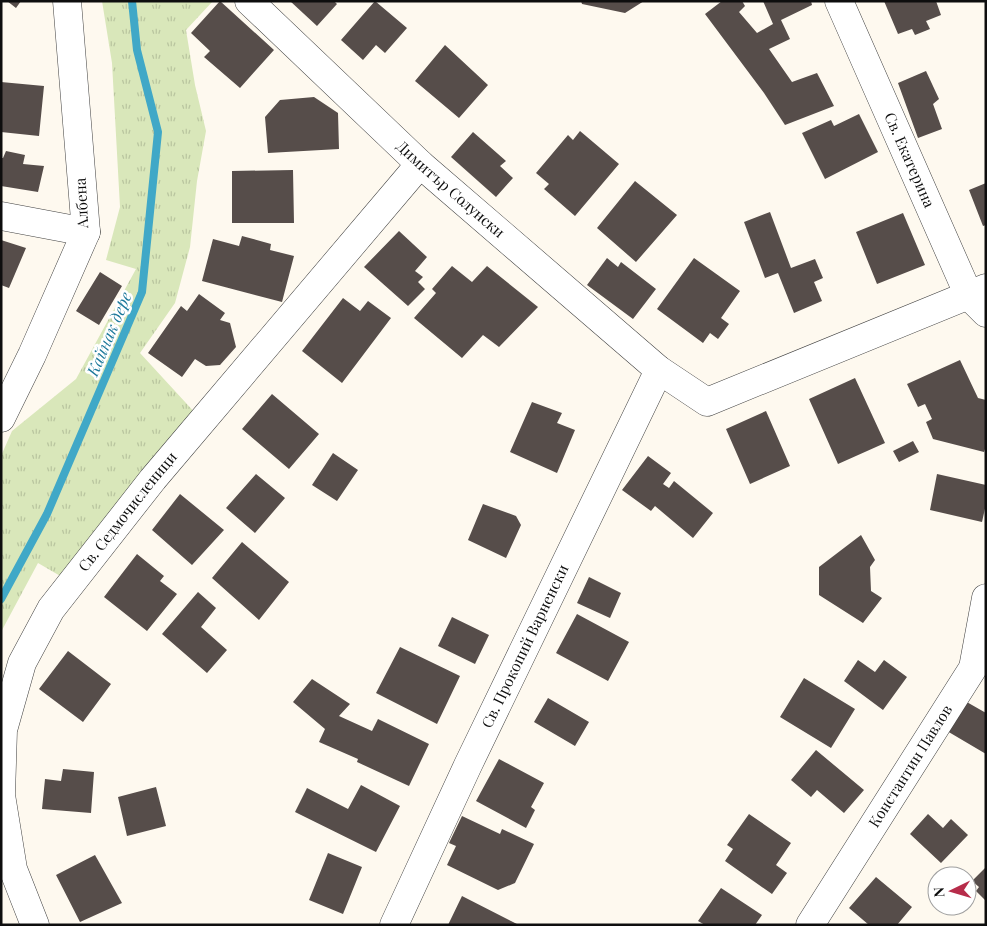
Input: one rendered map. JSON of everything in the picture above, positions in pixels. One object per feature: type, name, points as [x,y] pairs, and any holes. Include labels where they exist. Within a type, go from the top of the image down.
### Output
[{"type":"street","name":"Албена","points":[[1,418],[32,355],[86,232],[66,1]]},
{"type":"street","name":"Димитър Солунски","points":[[249,1],[420,164],[659,370],[707,402],[980,299]]},
{"type":"street","name":"Св. Екатерина","points":[[839,1],[980,299]]},
{"type":"street","name":"Св. Седмочисленици","points":[[35,925],[13,869],[1,795],[3,730],[22,663],[50,609],[153,479],[420,164]]},
{"type":"street","points":[[1,216],[86,232]]},
{"type":"street","name":"Св. Прокопий Варненски","points":[[394,925],[468,765],[659,370]]},
{"type":"street","name":"Константин Павлов","points":[[810,925],[973,668],[986,598]]},
{"type":"green space","points":[[102,1],[213,1],[186,30],[195,85],[206,131],[197,181],[190,247],[175,303],[140,353],[197,415],[62,577],[38,563],[1,632],[1,456],[12,431],[76,379],[136,269],[106,260],[120,207],[112,63]]},
{"type":"building","points":[[7,1],[21,1],[16,8]]},
{"type":"building","points":[[220,1],[274,50],[240,88],[204,57],[210,51],[191,33]]},
{"type":"building","points":[[290,1],[334,1],[337,4],[317,26]]},
{"type":"building","points":[[375,1],[407,28],[385,53],[376,45],[363,60],[341,40]]},
{"type":"building","points":[[581,1],[644,1],[625,13],[582,4]]},
{"type":"building","points":[[722,1],[742,1],[745,6],[739,12],[757,33],[773,24],[763,1],[811,1],[812,5],[781,20],[790,39],[769,49],[792,82],[817,73],[834,106],[785,125],[764,93],[705,14]]},
{"type":"building","points":[[884,1],[936,1],[941,15],[926,21],[930,29],[915,35],[912,29],[898,34]]},
{"type":"building","points":[[445,45],[488,85],[459,118],[415,81]]},
{"type":"building","points":[[926,71],[939,99],[933,104],[942,129],[918,138],[898,83]]},
{"type":"building","points":[[1,82],[44,86],[39,136],[1,132]]},
{"type":"building","points":[[314,97],[338,113],[339,149],[268,153],[265,117],[280,100]]},
{"type":"building","points":[[859,114],[878,152],[825,179],[802,133],[831,120],[834,126]]},
{"type":"building","points":[[580,131],[619,164],[575,216],[544,189],[549,184],[536,173],[568,135],[573,140]]},
{"type":"building","points":[[473,132],[506,161],[500,166],[513,178],[496,197],[451,157]]},
{"type":"building","points":[[6,151],[25,155],[23,164],[44,166],[38,192],[1,186],[1,158],[3,158]]},
{"type":"building","points":[[293,170],[294,223],[232,223],[232,171]]},
{"type":"building","points":[[635,181],[677,215],[636,262],[597,228]]},
{"type":"building","points":[[986,183],[986,225],[983,226],[969,190]]},
{"type":"building","points":[[770,212],[791,268],[815,259],[823,278],[814,282],[822,301],[794,313],[778,273],[765,278],[744,222]]},
{"type":"building","points":[[903,213],[925,265],[877,284],[856,232]]},
{"type":"building","points":[[399,231],[427,257],[415,271],[423,277],[418,282],[425,289],[408,306],[364,267]]},
{"type":"building","points":[[242,236],[271,244],[270,250],[294,256],[282,302],[202,281],[213,239],[239,246]]},
{"type":"building","points":[[1,240],[26,248],[9,288],[1,285]]},
{"type":"building","points":[[607,258],[618,267],[621,262],[656,289],[633,319],[587,285]]},
{"type":"building","points":[[694,258],[740,291],[721,318],[729,324],[718,339],[710,333],[703,343],[657,309]]},
{"type":"building","points":[[452,266],[472,282],[487,266],[538,307],[499,347],[483,335],[462,358],[414,318],[436,293],[432,289]]},
{"type":"building","points":[[100,272],[122,286],[99,325],[76,311]]},
{"type":"building","points":[[199,294],[225,313],[220,320],[230,323],[236,347],[220,365],[206,366],[195,359],[182,377],[148,353],[181,306],[187,311]]},
{"type":"building","points":[[343,298],[360,311],[368,301],[391,318],[342,383],[302,351]]},
{"type":"building","points":[[960,360],[978,398],[986,400],[986,446],[984,452],[933,439],[926,422],[932,419],[925,404],[918,407],[907,384]]},
{"type":"building","points":[[855,378],[885,443],[838,464],[809,399]]},
{"type":"building","points":[[272,394],[319,434],[289,469],[242,429]]},
{"type":"building","points":[[532,402],[562,413],[557,423],[575,430],[557,473],[510,452]]},
{"type":"building","points":[[766,411],[790,466],[750,484],[726,429]]},
{"type":"building","points":[[913,441],[919,452],[899,462],[893,451]]},
{"type":"building","points":[[333,453],[358,470],[337,501],[312,485]]},
{"type":"building","points":[[648,456],[671,473],[663,484],[669,488],[674,481],[713,513],[693,538],[655,506],[651,511],[622,490]]},
{"type":"building","points":[[256,474],[285,498],[255,533],[226,508]]},
{"type":"building","points":[[937,474],[986,485],[986,504],[982,522],[930,510]]},
{"type":"building","points":[[180,494],[224,530],[192,565],[152,530]]},
{"type":"building","points":[[483,504],[516,516],[521,525],[506,558],[468,540]]},
{"type":"building","points":[[861,535],[875,560],[870,567],[871,591],[882,598],[863,623],[819,595],[819,567]]},
{"type":"building","points":[[242,542],[289,582],[259,620],[212,578]]},
{"type":"building","points":[[137,554],[164,576],[160,581],[177,594],[147,631],[104,597]]},
{"type":"building","points":[[589,577],[621,593],[610,618],[577,603]]},
{"type":"building","points":[[198,592],[216,608],[201,627],[227,650],[207,673],[162,634]]},
{"type":"building","points":[[577,614],[629,642],[608,681],[556,653]]},
{"type":"building","points":[[452,617],[489,635],[475,664],[438,646]]},
{"type":"building","points":[[400,647],[460,676],[437,724],[376,693]]},
{"type":"building","points":[[68,651],[111,684],[83,722],[39,689]]},
{"type":"building","points":[[858,660],[875,672],[884,660],[907,677],[883,710],[844,681]]},
{"type":"building","points":[[804,678],[855,709],[831,748],[780,717]]},
{"type":"building","points":[[312,679],[350,704],[339,716],[372,731],[378,719],[429,744],[409,786],[357,762],[358,759],[319,742],[325,729],[293,702]]},
{"type":"building","points":[[548,698],[589,722],[575,746],[534,722]]},
{"type":"building","points":[[965,701],[986,713],[986,754],[947,731]]},
{"type":"building","points":[[816,750],[864,790],[844,813],[817,790],[811,797],[791,780]]},
{"type":"building","points":[[499,759],[544,783],[531,807],[535,810],[526,828],[476,801]]},
{"type":"building","points":[[63,769],[94,772],[91,813],[42,809],[45,779],[61,781]]},
{"type":"building","points":[[361,785],[400,806],[376,852],[295,812],[307,788],[348,809]]},
{"type":"building","points":[[156,787],[166,826],[127,836],[118,797]]},
{"type":"building","points":[[749,814],[791,843],[776,865],[787,873],[772,894],[725,861],[733,849],[727,845]]},
{"type":"building","points":[[928,814],[943,828],[951,819],[968,835],[941,863],[910,834]]},
{"type":"building","points":[[462,816],[500,834],[502,829],[534,844],[515,883],[498,890],[447,865],[456,846],[449,843]]},
{"type":"building","points":[[328,853],[362,867],[343,914],[309,900]]},
{"type":"building","points":[[95,855],[122,903],[80,922],[56,875]]},
{"type":"building","points":[[986,867],[986,901],[977,892],[979,887],[977,885],[977,876]]},
{"type":"building","points":[[876,877],[912,907],[897,925],[869,925],[849,908]]},
{"type":"building","points":[[721,888],[762,915],[755,925],[705,925],[698,921]]},
{"type":"building","points":[[462,896],[519,925],[448,925]]},
{"type":"waterway","name":"Кайнак дере","points":[[1,599],[47,514],[142,292],[158,132],[137,50],[132,1]]}]
